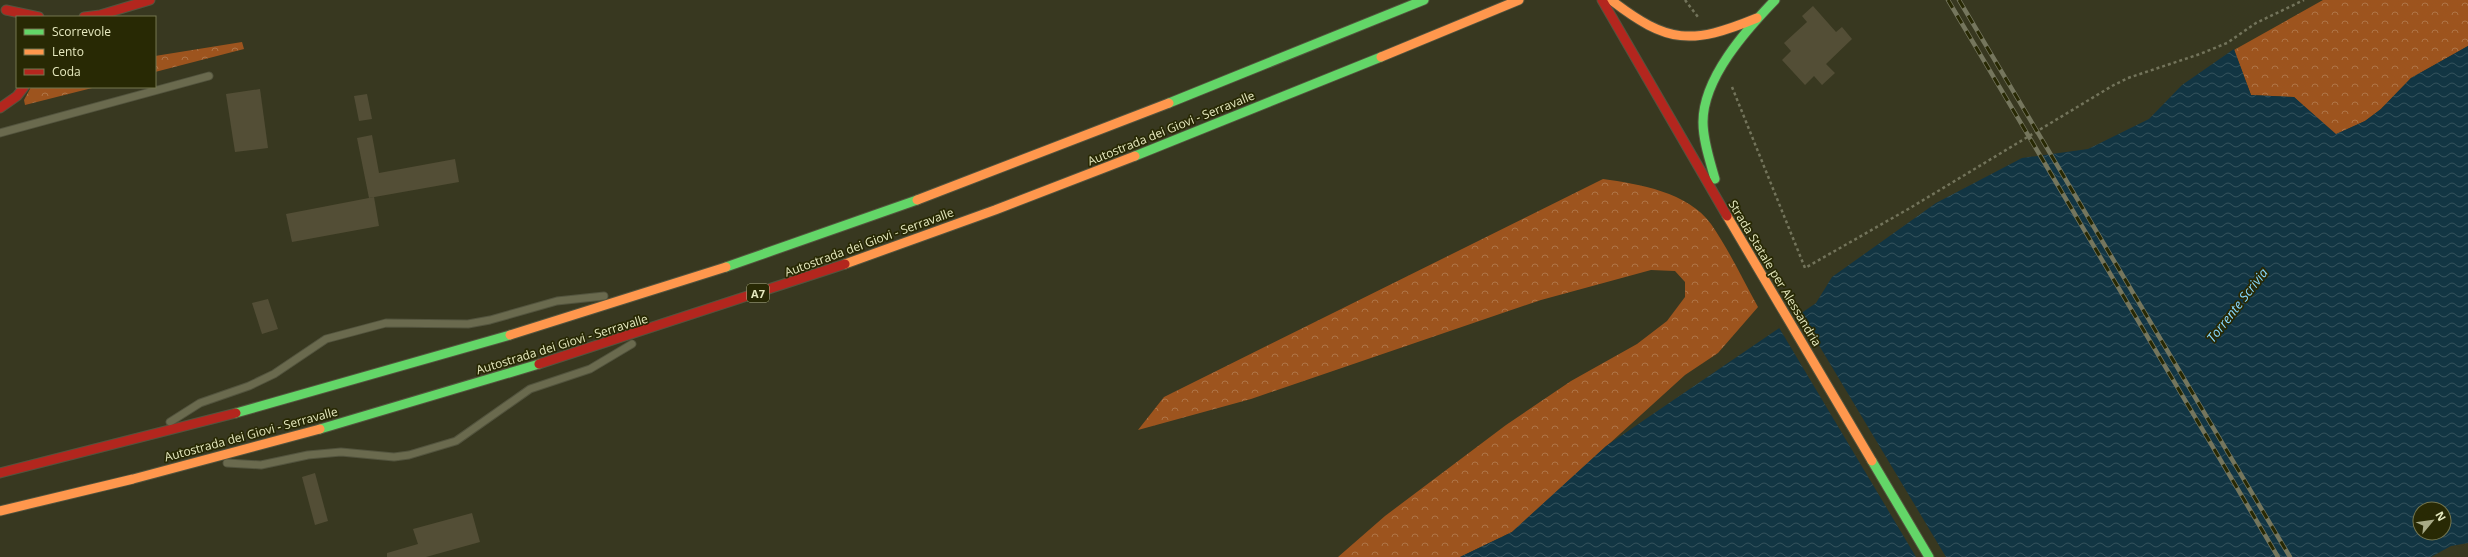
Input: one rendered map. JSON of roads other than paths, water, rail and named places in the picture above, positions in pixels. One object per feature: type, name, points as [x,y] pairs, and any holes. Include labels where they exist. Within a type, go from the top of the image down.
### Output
[{"type":"main road","points":[[99,16],[150,0]]},
{"type":"main road","name":"Autostrada dei Giovi - Serravalle","points":[[0,473],[145,438],[451,353],[652,292],[973,180],[1265,65],[1424,0]]},
{"type":"main road","name":"Autostrada dei Giovi - Serravalle","points":[[0,511],[199,462],[450,391],[665,325],[996,210],[1519,0]]},
{"type":"main road","name":"Strada Statale per Alessandria","points":[[1602,0],[1727,216],[1766,279],[1929,557]]},
{"type":"main road","points":[[1611,0],[1646,27],[1665,35],[1684,39],[1714,35],[1758,18]]},
{"type":"main road","points":[[1727,216],[1707,153],[1703,112],[1707,92],[1717,70],[1758,18],[1775,0]]},
{"type":"main road","points":[[3,8],[35,16]]},
{"type":"main road","points":[[3,8],[16,18]]},
{"type":"main road","points":[[0,108],[17,96],[23,88]]},
{"type":"lane","points":[[0,133],[209,76]]},
{"type":"lane","points":[[145,438],[200,403],[249,386],[274,374],[326,339],[386,323],[468,324],[557,301],[652,292]]},
{"type":"lane","points":[[199,462],[261,465],[308,455],[341,452],[394,457],[409,455],[456,441],[530,390],[590,369],[665,325]]},
{"type":"water","name":"Torrente Scrivia","points":[[2468,46],[2468,543],[2451,546],[2431,557],[1460,557],[1512,532],[1606,446],[1816,303],[1832,277],[1936,203],[2022,158],[2088,149],[2149,119],[2182,85],[2234,49],[2251,95],[2294,97],[2336,134],[2365,121],[2381,109],[2411,78]]},
{"type":"railway","points":[[1948,0],[2278,557]]},
{"type":"railway","points":[[1959,0],[2290,557]]}]
